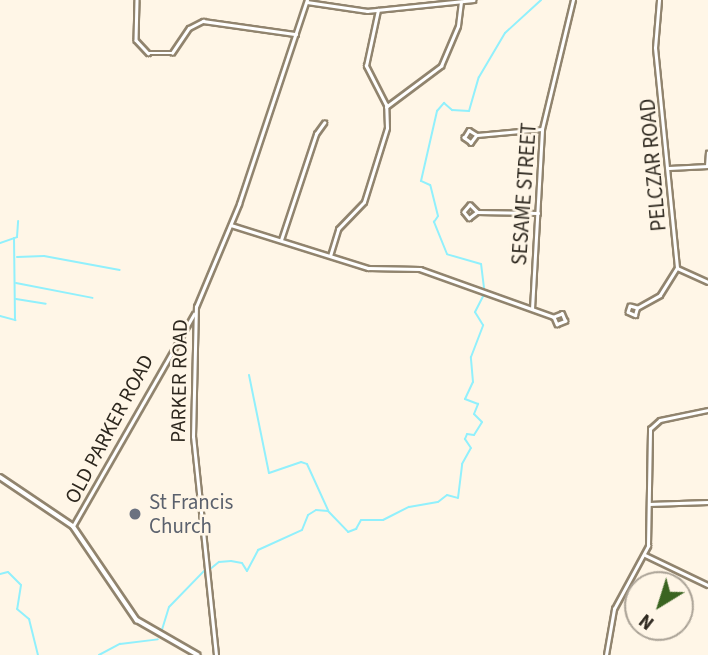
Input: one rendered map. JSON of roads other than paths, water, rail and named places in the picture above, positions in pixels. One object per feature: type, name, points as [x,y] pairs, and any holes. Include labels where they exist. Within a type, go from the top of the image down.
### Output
[{"type":"street","points":[[137,0],[136,40],[148,53],[172,53],[191,25],[203,21],[296,34]]},
{"type":"street","points":[[307,1],[378,10],[473,0]]},
{"type":"street","name":"SESAME STREET","points":[[532,309],[542,129],[573,0]]},
{"type":"street","name":"PELCZAR ROAD","points":[[659,0],[655,48],[677,268]]},
{"type":"street","name":"PARKER ROAD","points":[[216,655],[193,437],[196,311],[231,225],[307,1]]},
{"type":"street","points":[[386,107],[441,66],[457,30],[461,2]]},
{"type":"street","points":[[330,256],[338,229],[364,202],[387,128],[386,107],[366,66],[378,10]]},
{"type":"street","points":[[281,241],[316,134],[324,123]]},
{"type":"street","points":[[477,135],[542,129]]},
{"type":"street","points":[[669,168],[708,166],[708,153]]},
{"type":"street","points":[[477,212],[538,213]]},
{"type":"street","points":[[231,225],[382,271],[420,269],[554,317]]},
{"type":"street","points":[[637,308],[664,292],[677,268],[708,282]]},
{"type":"street","name":"OLD PARKER ROAD","points":[[74,526],[196,311]]},
{"type":"street","points":[[606,655],[614,609],[645,555],[650,429],[660,419],[708,410]]},
{"type":"street","points":[[0,477],[74,526],[137,620],[198,655]]},
{"type":"street","points":[[649,504],[708,502]]},
{"type":"street","points":[[645,555],[708,585]]},
{"type":"waterway","points":[[484,288],[481,264],[447,254],[434,222],[438,216],[430,185],[421,181],[437,111],[444,103],[452,110],[469,111],[479,77],[505,33],[541,0]]},
{"type":"waterway","points":[[0,243],[17,237],[18,221]]},
{"type":"waterway","points":[[0,316],[15,320],[14,238]]},
{"type":"waterway","points":[[17,257],[44,256],[120,270]]},
{"type":"waterway","points":[[16,283],[93,298]]},
{"type":"waterway","points":[[209,570],[219,562],[231,561],[242,563],[247,571],[258,550],[302,530],[308,515],[316,510],[328,511],[348,532],[356,529],[361,520],[383,520],[409,507],[438,502],[447,495],[458,498],[462,464],[471,448],[465,439],[467,434],[474,435],[482,422],[474,414],[478,404],[465,399],[473,382],[471,357],[483,325],[475,312],[483,296]]},
{"type":"waterway","points":[[16,299],[46,304]]},
{"type":"waterway","points":[[249,375],[269,473],[301,462],[307,464],[328,510]]},
{"type":"waterway","points":[[161,633],[169,607],[204,571]]},
{"type":"waterway","points":[[0,574],[8,572],[21,585],[17,609],[29,619],[38,655]]},
{"type":"waterway","points":[[99,655],[120,644],[158,639]]},
{"type":"place","name":"St Francis Church","points":[[135,514]]}]
